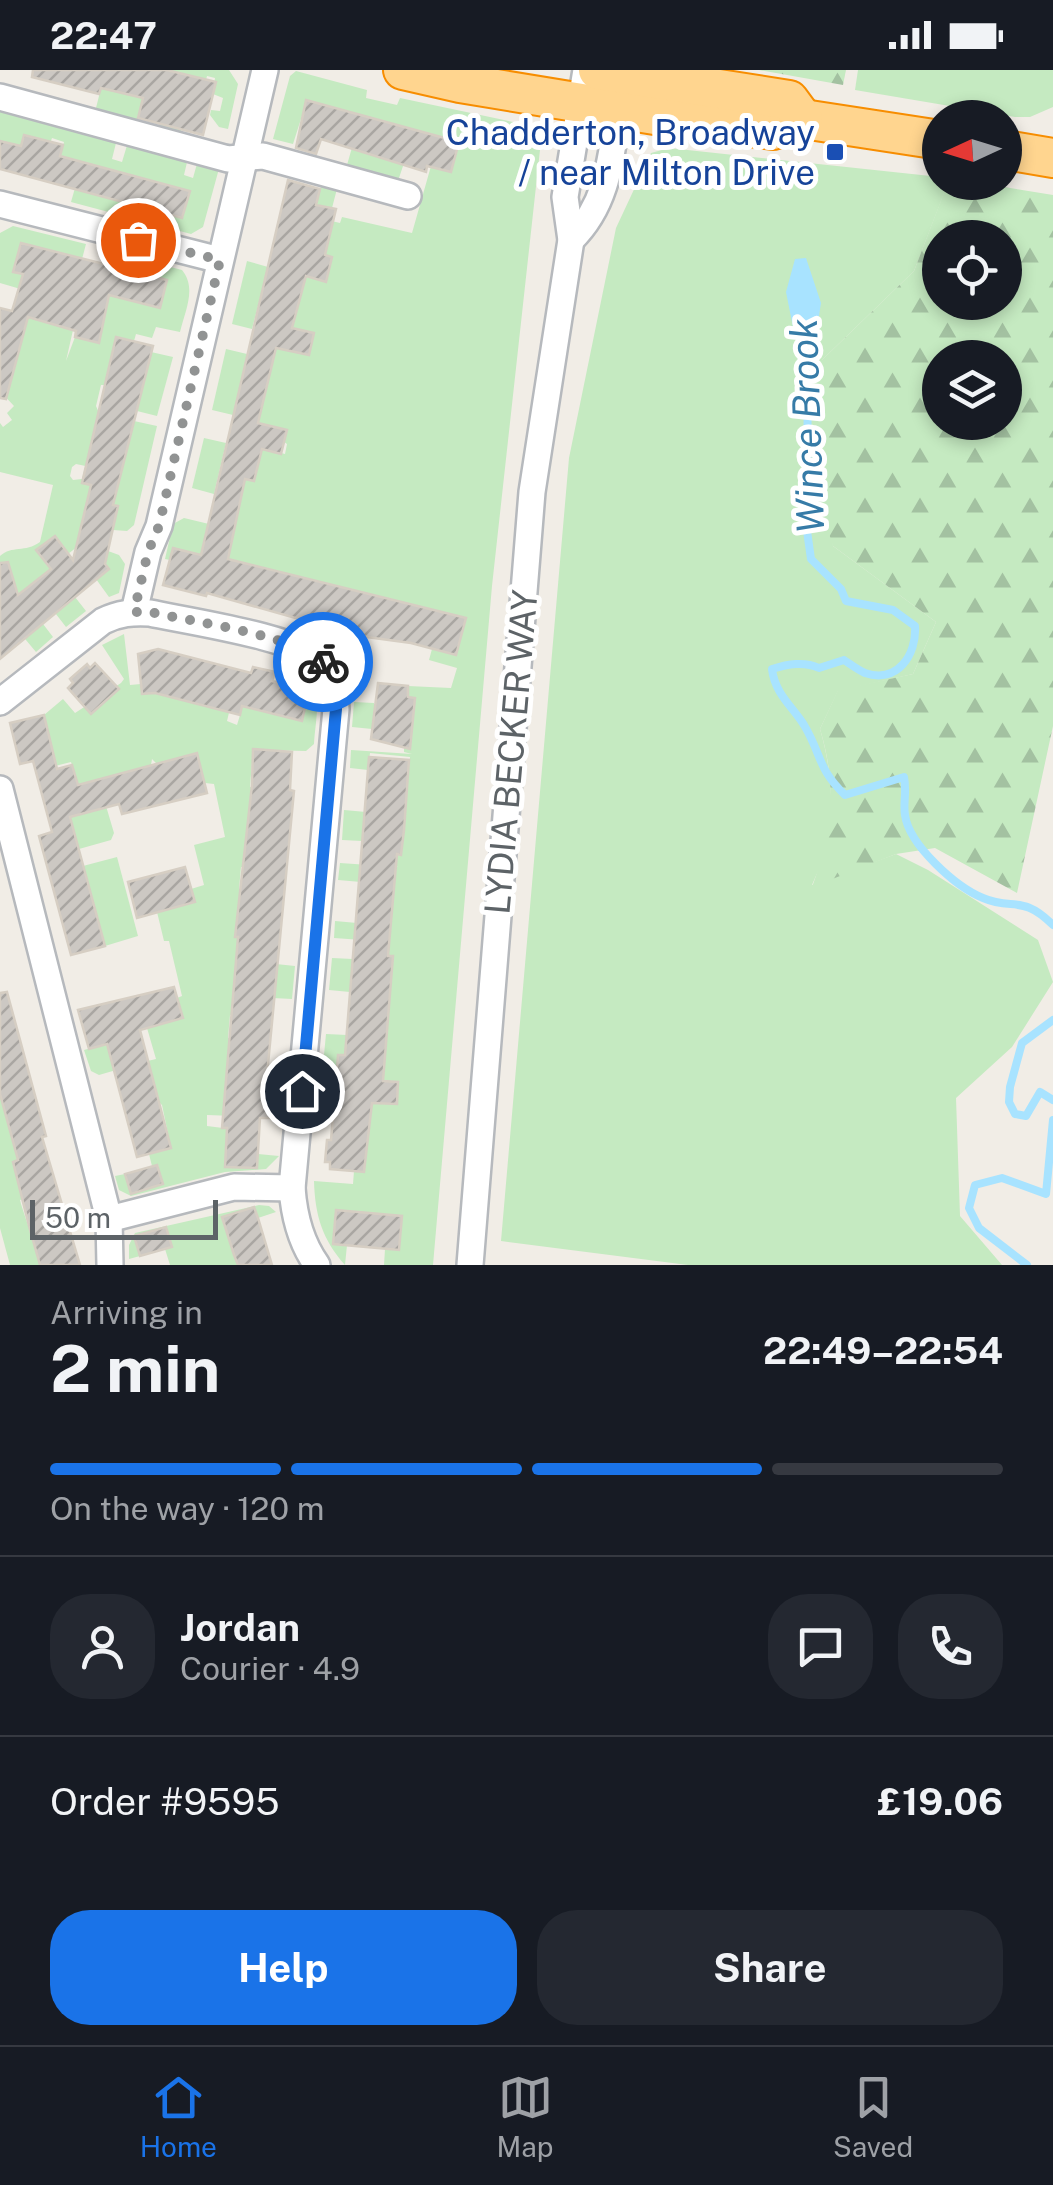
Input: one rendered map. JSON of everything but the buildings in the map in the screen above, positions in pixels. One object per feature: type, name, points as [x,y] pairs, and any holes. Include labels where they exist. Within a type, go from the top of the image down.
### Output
[{"type":"highway","points":[[402,70],[582,87],[613,85],[773,130],[803,119],[922,137]]},
{"type":"highway","points":[[1022,153],[1053,158]]},
{"type":"street","points":[[134,612],[164,502],[265,70]]},
{"type":"street","name":"LYDIA BECKER WAY","points":[[571,240],[589,223],[602,198],[613,85]]},
{"type":"street","name":"LYDIA BECKER WAY","points":[[470,1265],[532,492],[571,240],[565,198],[582,87]]},
{"type":"street","points":[[0,97],[228,158],[263,156],[408,196]]},
{"type":"street","points":[[0,204],[220,260]]},
{"type":"street","points":[[0,702],[103,621],[134,612],[150,612],[306,649],[326,665],[334,682],[332,752],[292,1188],[305,1245],[317,1265]]},
{"type":"street","points":[[0,789],[109,1219],[110,1265]]},
{"type":"street","points":[[109,1219],[234,1188],[292,1188]]},
{"type":"green space","points":[[154,70],[229,70],[238,84],[228,129],[219,127],[210,115],[211,110],[220,111],[223,98],[213,94],[215,78],[207,76],[206,80],[172,71],[188,103],[180,135],[160,129],[165,108],[143,97],[136,122],[95,112],[101,88]]},
{"type":"green space","points":[[759,70],[846,70],[843,85]]},
{"type":"green space","points":[[858,70],[1053,70],[1053,107],[1030,117],[1022,117],[1022,100],[922,101],[855,90]]},
{"type":"green space","points":[[296,71],[367,90],[366,98],[397,105],[400,98],[513,122],[532,135],[540,150],[492,586],[433,1265],[384,1265],[385,1249],[399,1250],[336,1210],[333,1243],[347,1245],[345,1265],[321,1226],[314,1181],[353,1184],[354,1171],[363,1172],[357,1122],[370,1123],[372,1101],[397,1103],[398,1082],[373,1080],[375,1058],[338,1055],[337,1077],[322,1076],[326,1034],[347,1035],[352,978],[350,992],[329,990],[332,958],[353,959],[352,973],[393,957],[386,956],[390,942],[334,938],[335,921],[357,923],[389,940],[391,920],[384,919],[387,890],[394,890],[396,869],[363,866],[361,882],[338,880],[340,863],[398,867],[393,865],[394,854],[401,854],[403,835],[364,831],[362,841],[342,840],[344,810],[366,812],[365,828],[404,830],[406,807],[399,780],[408,780],[410,757],[370,753],[368,770],[350,768],[351,750],[412,754],[404,752],[404,740],[411,740],[412,720],[374,717],[372,729],[352,727],[354,702],[374,703],[374,715],[413,718],[415,698],[408,697],[408,686],[451,688],[457,668],[429,660],[432,649],[456,655],[466,618],[420,606],[416,617],[174,548],[170,560],[165,559],[173,524],[184,518],[234,530],[245,479],[254,481],[262,448],[285,454],[287,444],[258,423],[272,346],[309,354],[281,326],[306,277],[325,281],[305,247],[321,186],[316,184],[317,179],[338,185],[332,208],[321,206],[319,218],[340,223],[342,217],[412,233],[431,166],[451,172],[459,142],[435,136],[426,169],[385,150],[383,159],[397,163],[405,160],[396,187],[345,172],[361,116],[307,100],[293,144],[273,139],[290,76]]},
{"type":"green space","points":[[0,108],[117,139],[112,159],[122,162],[128,142],[188,158],[184,175],[193,178],[198,160],[220,165],[203,227],[191,234],[71,202],[75,188],[115,171],[60,156],[64,142],[52,138],[46,155],[24,136],[21,146],[0,141]],"holes":[[[126,173],[190,192],[182,218],[118,199]]]},
{"type":"green space","points":[[669,148],[922,175],[922,200],[941,200],[934,220],[922,220],[922,250],[914,271],[822,360],[833,546],[936,622],[913,674],[838,691],[820,729],[829,773],[831,818],[827,848],[812,885],[896,854],[1038,940],[1053,982],[1012,1047],[956,1098],[960,1216],[1002,1265],[688,1265],[501,1241],[569,458],[616,228],[651,153]]},
{"type":"green space","points":[[1022,190],[1053,195],[1053,726],[1017,893],[935,848],[896,854],[812,887],[830,808],[829,770],[820,729],[838,690],[913,674],[936,622],[833,546],[817,496],[822,360],[914,271],[922,250],[922,320],[1022,320],[1022,220],[933,220],[941,200],[1022,200]]},
{"type":"green space","points":[[13,226],[86,244],[82,259],[14,272],[160,308],[167,280],[105,264],[109,251],[182,270],[189,284],[180,332],[156,327],[152,338],[136,334],[134,341],[125,340],[105,385],[101,385],[96,406],[99,413],[95,468],[76,464],[72,467],[73,480],[82,479],[84,471],[85,484],[116,491],[134,421],[157,426],[134,525],[127,531],[113,530],[118,506],[88,499],[88,534],[111,540],[108,551],[119,555],[125,564],[119,593],[109,597],[96,579],[109,568],[86,540],[68,554],[54,536],[37,549],[52,568],[34,583],[75,597],[86,611],[66,627],[49,605],[22,599],[15,591],[27,636],[43,624],[53,637],[36,652],[0,609],[0,556],[40,542],[53,485],[0,472],[0,423],[3,427],[12,420],[7,413],[14,406],[1,392],[12,378],[29,315],[73,330],[66,361],[75,337],[95,342],[41,295],[0,283],[0,233]]},
{"type":"green space","points":[[247,261],[268,267],[252,329],[232,324]]},
{"type":"green space","points":[[226,349],[247,354],[233,415],[212,410]]},
{"type":"green space","points":[[151,352],[173,357],[157,416],[137,411]]},
{"type":"green space","points":[[204,438],[226,443],[214,494],[192,488]]},
{"type":"green space","points":[[124,634],[130,685],[141,684],[142,693],[232,700],[227,721],[237,725],[244,702],[302,721],[309,691],[299,688],[303,669],[314,684],[317,704],[314,744],[306,751],[262,750],[252,762],[250,787],[257,788],[250,868],[241,867],[239,889],[249,891],[247,917],[237,917],[235,936],[243,937],[235,975],[276,964],[295,966],[292,999],[273,998],[273,982],[234,979],[232,1002],[240,1015],[230,1015],[228,1038],[238,1040],[227,1066],[225,1089],[266,1077],[286,1078],[284,1097],[236,1094],[234,1116],[207,1115],[207,1126],[231,1129],[226,1167],[257,1168],[258,1154],[279,1156],[266,1169],[225,1172],[131,1196],[119,1190],[115,1176],[125,1174],[131,1194],[163,1184],[158,1165],[152,1166],[149,1154],[171,1148],[162,1105],[123,1068],[99,1075],[91,1071],[84,1050],[128,1038],[135,1064],[156,1059],[147,1028],[183,1018],[169,941],[164,941],[157,912],[194,902],[191,889],[204,885],[194,845],[225,837],[214,784],[205,783],[197,754],[157,764],[152,759],[151,765],[112,776],[117,797],[106,806],[114,833],[111,840],[79,849],[73,828],[66,829],[79,789],[71,762],[51,767],[44,715],[63,699],[75,713],[121,683],[124,679],[102,645]]},
{"type":"green space","points":[[117,857],[138,936],[105,946],[83,866]]},
{"type":"green space","points":[[0,1088],[29,1157],[13,1162],[21,1204],[35,1247],[56,1265],[10,1265],[0,1228]]},
{"type":"green space","points":[[259,1205],[276,1212],[258,1218],[254,1207],[238,1265],[170,1265],[165,1249],[172,1246],[134,1236],[140,1256],[129,1259],[129,1245],[135,1233]]},
{"type":"water","points":[[806,258],[821,303],[815,341],[795,337],[786,292],[795,259]]},
{"type":"waterway","name":"Wince Brook","points":[[808,333],[807,531],[811,559],[841,589],[846,601],[893,610],[915,626],[915,637],[903,664],[887,674],[865,673],[844,660],[819,668],[796,664],[772,669],[777,686],[804,725],[824,769],[845,795],[904,777],[908,827],[935,864],[972,893],[993,902],[1025,906],[1053,925]]},
{"type":"waterway","name":"Wince Brook","points":[[1053,1020],[1022,1043],[1009,1102],[1015,1114],[1026,1116],[1040,1092],[1053,1100]]},
{"type":"waterway","name":"Wince Brook","points":[[1027,1265],[979,1228],[969,1208],[975,1185],[1002,1178],[1046,1194],[1053,1120]]},
{"type":"way so far","points":[[138,240],[220,260],[159,526],[148,552],[134,612],[150,612],[284,643],[306,649],[323,662]]},
{"type":"place","name":"Chadderton, Broadway / near Milton Drive","points":[[835,152]]},
{"type":"route","points":[[302,1091],[336,709],[334,682],[323,662]]}]
